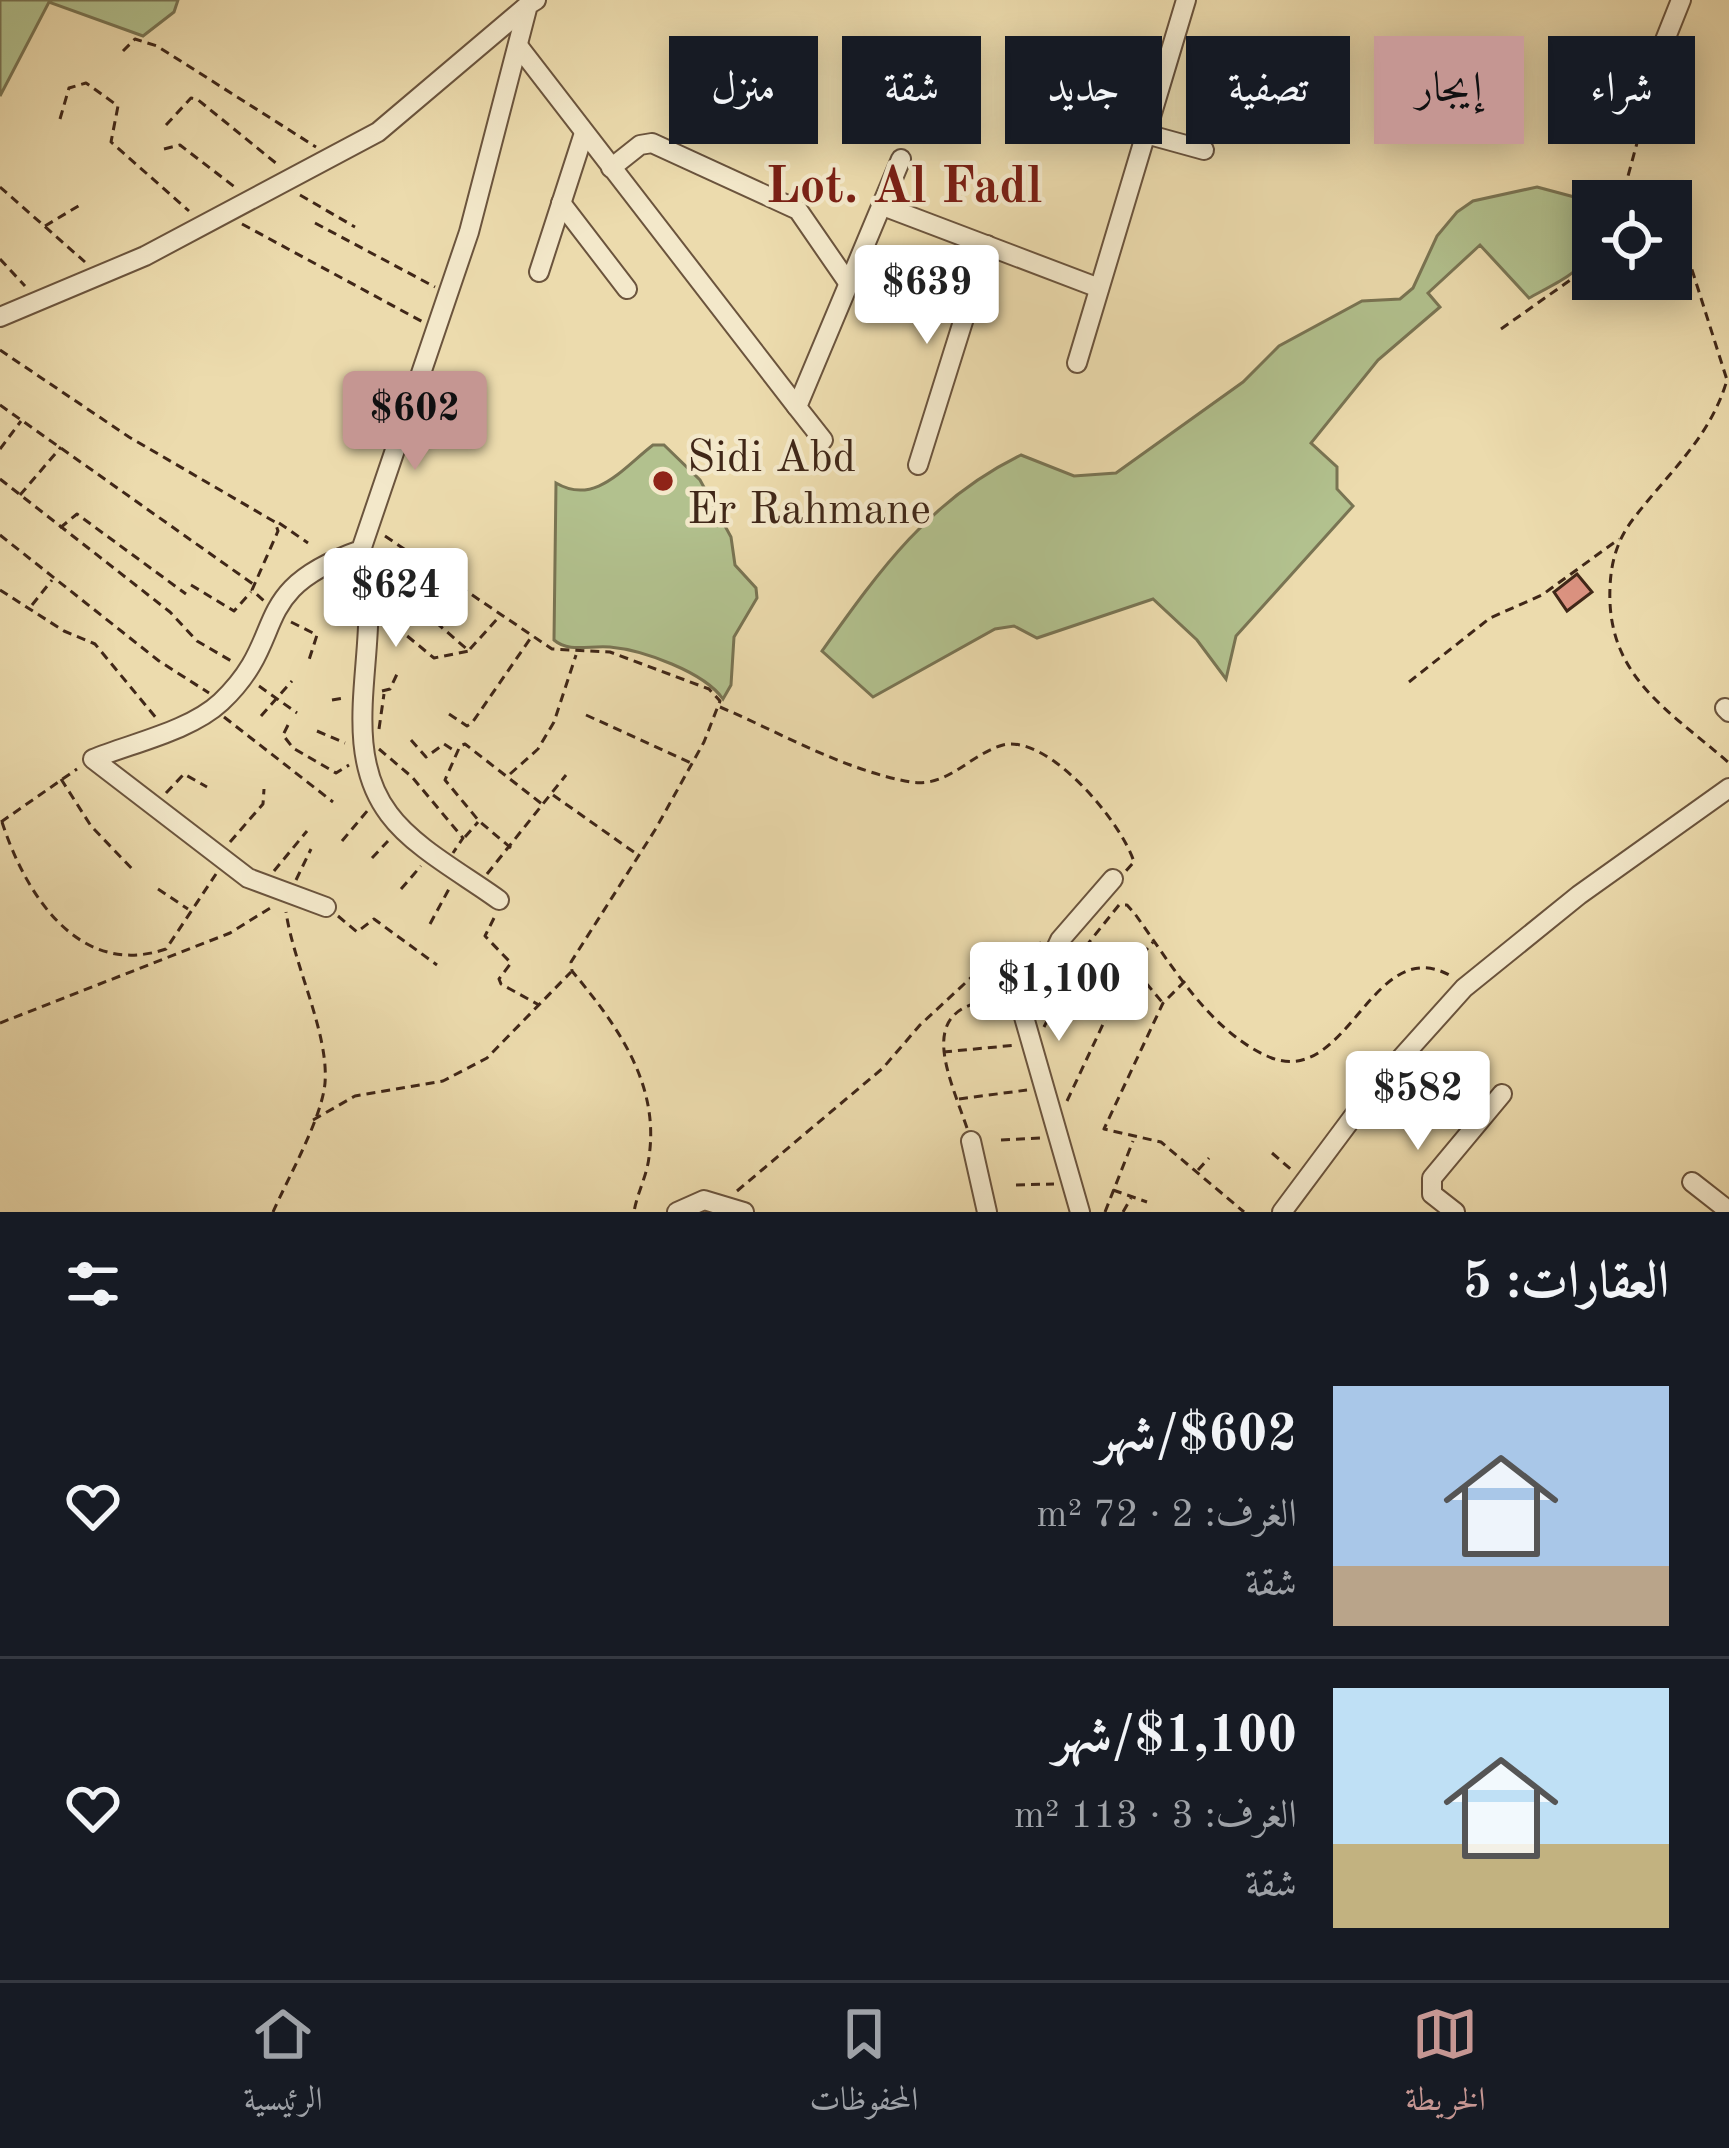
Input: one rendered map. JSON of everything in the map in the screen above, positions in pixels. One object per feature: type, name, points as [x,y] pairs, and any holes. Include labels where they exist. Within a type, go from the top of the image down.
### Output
[{"type":"street","points":[[1162,78],[1186,0]]},
{"type":"street","points":[[1667,36],[1682,0]]},
{"type":"street","points":[[499,900],[401,826],[378,793],[366,679],[372,610],[361,550],[448,293],[532,3]]},
{"type":"street","points":[[0,317],[100,275],[332,159],[420,100],[532,3]]},
{"type":"street","points":[[519,47],[824,440]]},
{"type":"street","points":[[539,272],[584,133]]},
{"type":"street","points":[[1162,138],[1204,150]]},
{"type":"street","points":[[611,168],[640,145],[652,143],[798,210],[849,284]]},
{"type":"street","points":[[1076,363],[1142,144]]},
{"type":"street","points":[[797,407],[901,159]]},
{"type":"street","points":[[562,203],[627,289]]},
{"type":"street","points":[[883,206],[1099,288]]},
{"type":"street","points":[[918,464],[987,245]]},
{"type":"street","points":[[326,907],[263,885],[221,860],[93,759],[217,705],[244,672],[283,593],[309,572],[361,550]]},
{"type":"street","points":[[1282,1212],[1376,1086],[1468,985],[1579,895],[1727,791]]},
{"type":"street","points":[[1080,1212],[1024,1017],[1060,940],[1113,878]]},
{"type":"street","points":[[1455,1212],[1432,1194],[1432,1178],[1502,1094]]},
{"type":"street","points":[[971,1141],[987,1212]]},
{"type":"street","points":[[1692,1182],[1729,1211]]},
{"type":"street","points":[[677,1212],[696,1201],[744,1212]]},
{"type":"path","points":[[123,51],[135,39],[157,46],[251,101],[332,159]]},
{"type":"path","points":[[60,119],[69,88],[79,81],[118,106],[111,142],[173,193],[201,226]]},
{"type":"path","points":[[166,125],[191,98],[197,99],[291,180],[356,227]]},
{"type":"path","points":[[1628,180],[1638,144]]},
{"type":"path","points":[[164,149],[181,145],[251,201]]},
{"type":"path","points":[[0,187],[100,275]]},
{"type":"path","points":[[45,226],[80,205]]},
{"type":"path","points":[[224,215],[436,329]]},
{"type":"path","points":[[315,224],[448,293]]},
{"type":"path","points":[[0,259],[38,301]]},
{"type":"path","points":[[1408,682],[1490,618],[1541,595],[1621,538],[1692,452],[1727,380],[1692,270]]},
{"type":"path","points":[[1501,329],[1572,279]]},
{"type":"path","points":[[0,350],[148,449],[308,544]]},
{"type":"path","points":[[0,405],[253,587],[275,610],[317,635],[308,663]]},
{"type":"path","points":[[0,449],[22,419]]},
{"type":"path","points":[[19,497],[62,446]]},
{"type":"path","points":[[0,479],[59,530],[170,612],[196,641],[297,713]]},
{"type":"path","points":[[59,530],[77,514],[186,594]]},
{"type":"path","points":[[190,585],[234,611],[253,587],[280,528],[272,519]]},
{"type":"path","points":[[369,524],[531,638],[577,653],[610,652],[638,661],[709,689],[718,706],[881,775],[916,784],[960,771],[1008,744],[1031,747],[1079,782],[1131,852],[1134,862],[1113,878]]},
{"type":"path","points":[[0,535],[334,802]]},
{"type":"path","points":[[1621,538],[1609,600],[1616,649],[1640,684],[1729,763]]},
{"type":"path","points":[[31,607],[53,578]]},
{"type":"path","points":[[0,590],[64,632],[95,644],[166,730]]},
{"type":"path","points":[[372,610],[434,658],[469,651],[499,617]]},
{"type":"path","points":[[424,612],[469,651]]},
{"type":"path","points":[[449,714],[467,726],[472,723],[531,638]]},
{"type":"path","points":[[508,777],[538,749],[554,722],[577,653]]},
{"type":"path","points":[[288,725],[283,734],[293,748],[336,773],[345,771],[370,737],[384,692],[398,672]]},
{"type":"path","points":[[366,679],[384,692]]},
{"type":"path","points":[[261,716],[292,681]]},
{"type":"path","points":[[311,1121],[355,1096],[443,1081],[488,1058],[540,1005],[572,970],[574,954],[639,856],[692,764],[718,706]]},
{"type":"path","points":[[586,715],[692,764]]},
{"type":"path","points":[[316,731],[370,737],[464,838]]},
{"type":"path","points":[[411,740],[426,757],[444,744],[457,752]]},
{"type":"path","points":[[511,848],[479,821],[446,780],[457,752],[465,744],[542,804]]},
{"type":"path","points":[[93,759],[1,822],[28,885],[69,933],[92,948],[136,956],[166,949],[221,860],[263,804],[264,789]]},
{"type":"path","points":[[154,809],[184,774],[207,787]]},
{"type":"path","points":[[430,924],[451,885],[471,879],[511,848],[566,775]]},
{"type":"path","points":[[61,779],[91,826],[135,872]]},
{"type":"path","points":[[342,841],[378,793]]},
{"type":"path","points":[[550,794],[639,856]]},
{"type":"path","points":[[401,889],[479,821]]},
{"type":"path","points":[[372,858],[401,826]]},
{"type":"path","points":[[263,885],[307,831]]},
{"type":"path","points":[[0,1024],[230,933],[272,909],[286,895],[311,849]]},
{"type":"path","points":[[158,889],[189,910]]},
{"type":"path","points":[[273,1212],[325,1087],[319,1028],[292,950],[286,895]]},
{"type":"path","points":[[499,900],[484,935],[510,956],[501,984],[540,1005]]},
{"type":"path","points":[[941,1052],[1032,1046],[1082,951],[1119,905],[1127,905],[1185,982],[1239,1038],[1269,1057],[1294,1063],[1325,1049],[1401,974],[1437,968],[1468,985]]},
{"type":"path","points":[[326,907],[357,932],[374,919],[437,965]]},
{"type":"path","points":[[990,959],[1060,940]]},
{"type":"path","points":[[1001,1140],[1058,1132],[1128,971],[1154,940]]},
{"type":"path","points":[[722,1204],[883,1068],[1004,947]]},
{"type":"path","points":[[572,970],[623,1034],[647,1098],[649,1161],[634,1212]]},
{"type":"path","points":[[1185,982],[1163,1004],[1104,1129],[1133,1140],[1161,1142],[1244,1212]]},
{"type":"path","points":[[1146,983],[1163,1004]]},
{"type":"path","points":[[948,998],[955,1016]]},
{"type":"path","points":[[971,1141],[941,1052],[942,1030],[955,1016],[997,999],[1029,1000]]},
{"type":"path","points":[[957,1100],[1044,1088]]},
{"type":"path","points":[[1106,1212],[1133,1140]]},
{"type":"path","points":[[1272,1153],[1304,1181]]},
{"type":"path","points":[[1196,1172],[1209,1158]]},
{"type":"path","points":[[1016,1185],[1074,1183]]},
{"type":"path","points":[[1112,1190],[1147,1202]]},
{"type":"path","points":[[1123,1212],[1131,1196]]},
{"type":"green space","points":[[0,0],[178,0],[174,12],[143,36],[49,2],[0,96]]},
{"type":"green space","points":[[1537,187],[1572,196],[1572,273],[1529,298],[1480,245],[1428,293],[1440,307],[1378,360],[1311,443],[1337,467],[1337,489],[1353,506],[1236,636],[1226,679],[1197,640],[1153,599],[1037,638],[1014,626],[995,629],[873,697],[822,651],[909,540],[960,493],[1021,455],[1074,476],[1116,473],[1243,382],[1279,346],[1362,301],[1400,299],[1413,288],[1437,236],[1473,201]]},
{"type":"green space","points":[[653,445],[664,445],[700,480],[731,537],[735,565],[756,588],[757,598],[734,637],[731,685],[723,699],[688,671],[655,658],[610,647],[566,646],[554,640],[556,483],[570,489],[596,487]]},
{"type":"building","points":[[1577,574],[1592,592],[1567,611],[1554,592]]},
{"type":"place","name":"Sidi Abd Er Rahmane","points":[[663,481]]},
{"type":"district","name":"Lot. Al Fadl","points":[[904,184]]}]
